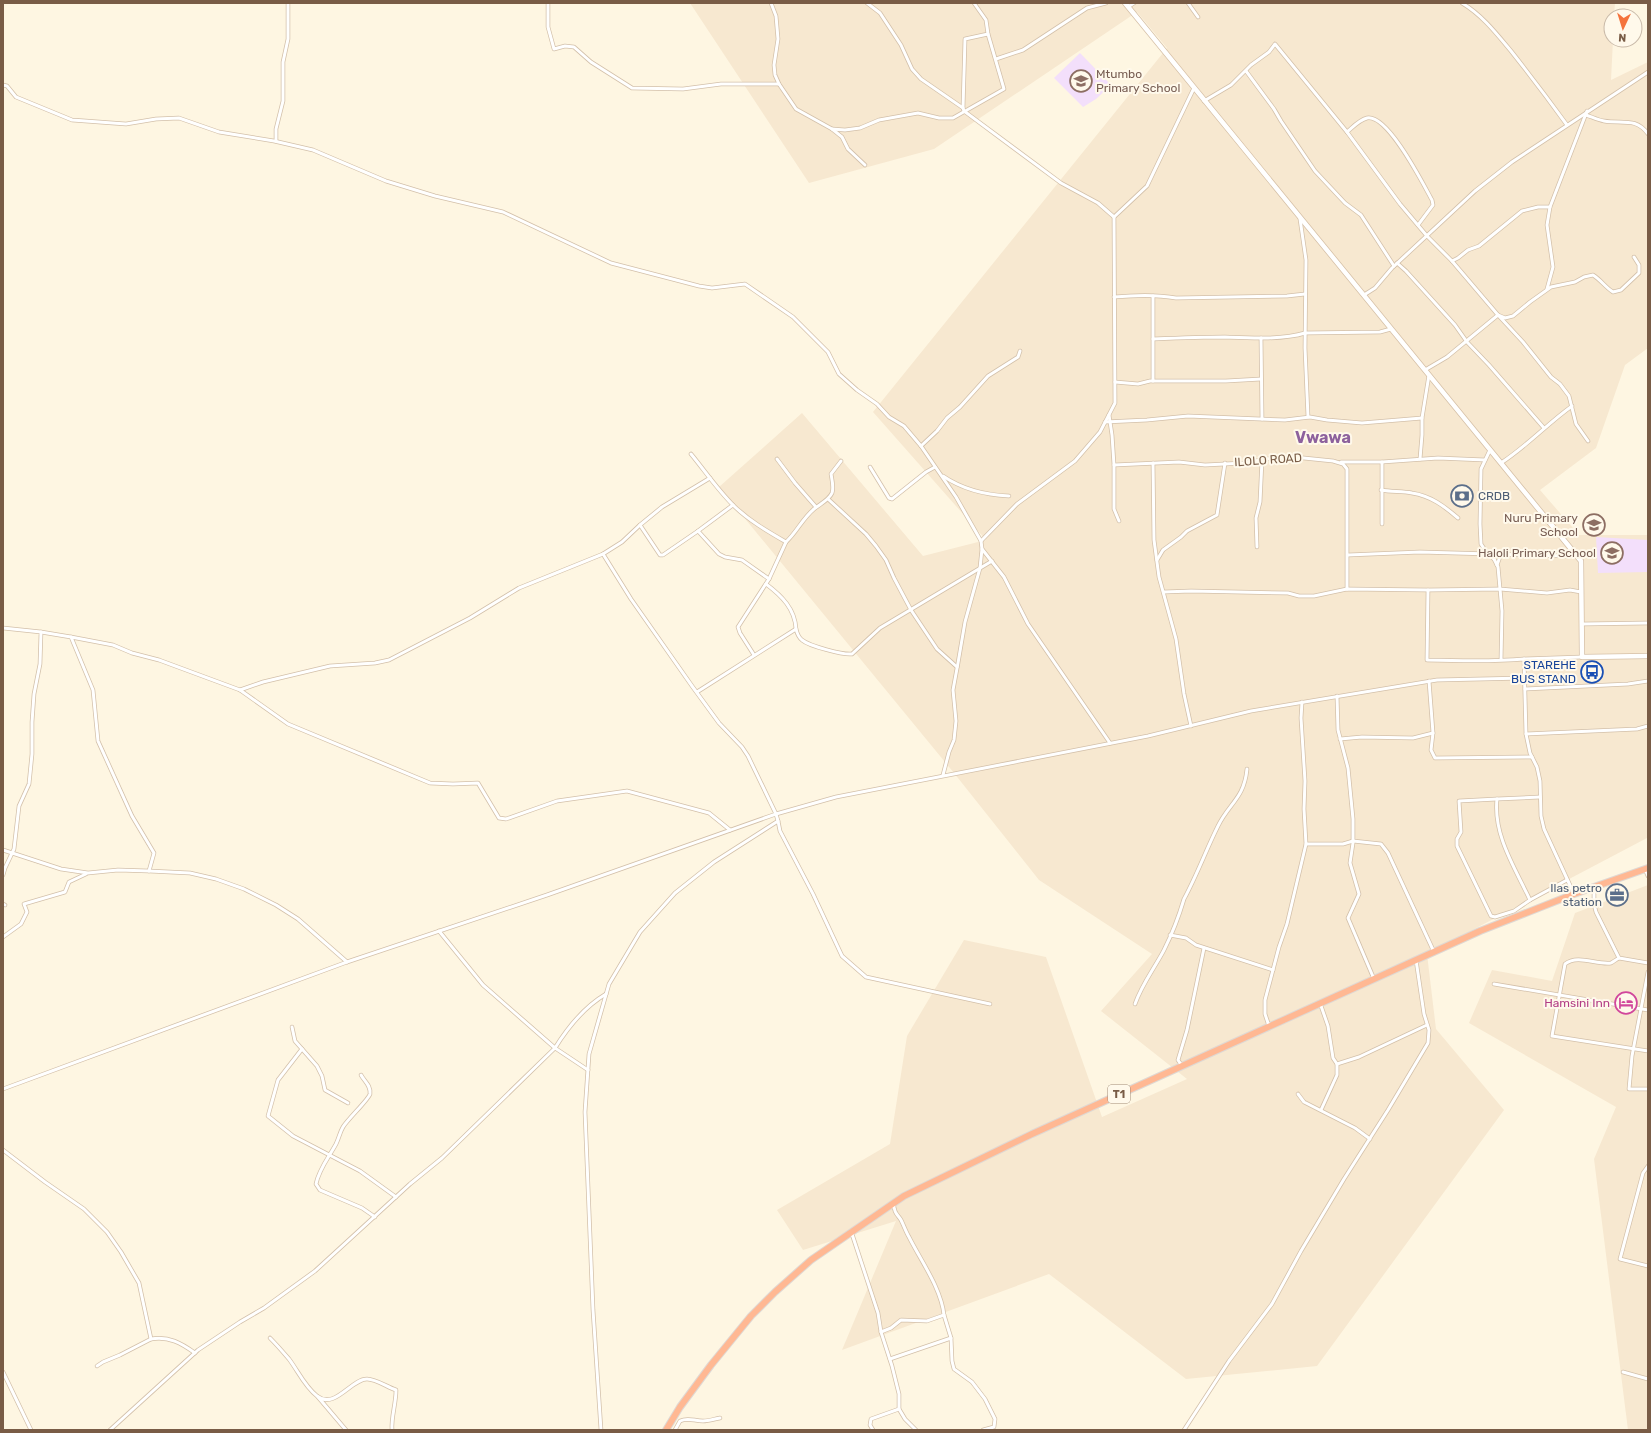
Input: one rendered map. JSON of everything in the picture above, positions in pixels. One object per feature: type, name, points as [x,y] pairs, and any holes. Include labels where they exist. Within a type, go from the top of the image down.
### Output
[{"type":"highway","name":"T1","points":[[666,1430],[680,1407],[711,1365],[751,1316],[811,1260],[851,1231],[904,1196],[1032,1134],[1480,931],[1574,894],[1647,869]]},
{"type":"street","points":[[276,141],[276,129],[283,101],[283,62],[288,39],[288,3]]},
{"type":"street","points":[[548,3],[548,27],[554,49],[565,46],[574,47],[591,62],[632,88],[683,89],[721,84],[778,84]]},
{"type":"street","points":[[771,3],[776,16],[778,39],[774,65],[778,84],[796,108],[832,129],[842,137],[848,149],[865,166]]},
{"type":"street","points":[[867,3],[880,13],[901,45],[912,69],[921,79],[1061,183],[1098,203],[1114,216]]},
{"type":"street","points":[[832,129],[860,128],[879,120],[918,113],[939,118],[953,118],[964,110],[1004,89],[988,34],[986,20],[974,3]]},
{"type":"street","points":[[996,59],[1023,50],[1087,8],[1106,3]]},
{"type":"street","points":[[1134,3],[1127,5],[1581,561],[1582,657]]},
{"type":"street","points":[[1188,3],[1198,17]]},
{"type":"street","points":[[1462,3],[1477,12],[1494,31],[1541,90],[1567,126]]},
{"type":"street","points":[[964,110],[965,39],[988,34]]},
{"type":"street","points":[[1204,101],[1231,85],[1275,44],[1347,132],[1427,236],[1452,261],[1523,342],[1551,378],[1560,384],[1569,396],[1576,424],[1588,441]]},
{"type":"street","points":[[1246,71],[1267,98],[1316,171],[1345,203],[1361,215],[1394,266]]},
{"type":"street","points":[[1364,295],[1375,288],[1397,263],[1475,191],[1500,172],[1648,72]]},
{"type":"street","points":[[3,85],[7,86],[16,97],[72,120],[126,124],[156,119],[179,118],[219,132],[276,141],[313,150],[374,176],[435,196],[503,212],[627,268],[712,288],[745,284],[793,317],[828,352],[840,374],[857,390],[877,404],[889,417],[904,426],[921,446],[956,497],[981,540],[982,548],[980,568],[965,622],[953,690],[956,721],[954,740],[943,775]]},
{"type":"street","points":[[981,540],[1017,504],[1075,461],[1100,432],[1115,403],[1114,216],[1147,186],[1194,88]]},
{"type":"street","points":[[1587,113],[1602,121],[1637,123],[1644,128],[1648,134]]},
{"type":"street","points":[[1547,290],[1553,267],[1547,225],[1550,207],[1587,113]]},
{"type":"street","points":[[1347,132],[1355,124],[1368,118],[1379,121],[1388,130],[1416,171],[1432,200],[1433,205],[1418,225]]},
{"type":"street","points":[[1452,261],[1468,250],[1479,246],[1522,211],[1538,207],[1550,207]]},
{"type":"street","points":[[1300,217],[1306,260],[1305,333],[1308,417]]},
{"type":"street","points":[[1498,315],[1505,318],[1513,316],[1551,287],[1575,282],[1584,277],[1594,275],[1600,279],[1605,288],[1613,292],[1621,290],[1638,274],[1639,265],[1634,257]]},
{"type":"street","points":[[1397,263],[1455,325],[1467,342],[1544,428]]},
{"type":"street","points":[[1114,297],[1137,294],[1153,296],[1162,295],[1176,298],[1287,296],[1305,294]]},
{"type":"street","points":[[1152,381],[1153,296]]},
{"type":"street","points":[[1425,370],[1447,357],[1467,342],[1498,315]]},
{"type":"street","points":[[1153,339],[1261,338],[1296,336],[1305,333],[1380,332],[1391,329]]},
{"type":"street","points":[[1261,338],[1262,419]]},
{"type":"street","points":[[921,446],[937,431],[947,418],[960,407],[988,376],[1018,357],[1020,351]]},
{"type":"street","points":[[1420,459],[1422,418],[1429,374]]},
{"type":"street","points":[[1115,382],[1138,384],[1152,381],[1226,381],[1261,379]]},
{"type":"street","points":[[1502,463],[1516,454],[1544,428],[1572,406]]},
{"type":"street","points":[[1109,415],[1114,465],[1114,509],[1119,521]]},
{"type":"street","points":[[1105,422],[1188,416],[1285,420],[1308,417],[1347,423],[1422,418]]},
{"type":"street","points":[[1490,450],[1481,469],[1481,544],[1487,553],[1494,559],[1500,577],[1502,611],[1501,660]]},
{"type":"street","points":[[692,454],[733,505],[746,517],[786,542]]},
{"type":"street","name":"ILOLO ROAD","points":[[1114,465],[1179,462],[1205,465],[1244,463],[1294,457],[1316,458],[1338,462],[1382,462],[1420,459],[1485,460]]},
{"type":"street","points":[[778,459],[795,483],[816,507]]},
{"type":"street","points":[[1257,547],[1256,518],[1260,502],[1262,460]]},
{"type":"street","points":[[754,654],[740,633],[738,627],[769,580],[786,542],[804,518],[828,499],[833,490],[831,474],[841,461]]},
{"type":"street","points":[[1338,462],[1343,464],[1347,469],[1347,589]]},
{"type":"street","points":[[1382,462],[1382,524]]},
{"type":"street","points":[[1153,463],[1153,528],[1157,560],[1176,639],[1184,694],[1191,726]]},
{"type":"street","points":[[1157,560],[1163,550],[1187,531],[1217,515],[1225,463]]},
{"type":"street","points":[[870,467],[889,498],[892,499],[926,472],[935,467]]},
{"type":"street","points":[[941,475],[949,480],[979,492],[998,496],[1009,496]]},
{"type":"street","points":[[240,690],[263,682],[330,666],[375,663],[389,660],[470,618],[519,588],[603,554],[622,542],[662,508],[710,478]]},
{"type":"street","points":[[1381,490],[1427,496],[1458,518]]},
{"type":"street","points":[[828,499],[866,534],[876,546],[886,560],[894,578],[912,610],[937,649],[957,667]]},
{"type":"street","points":[[640,526],[658,554],[662,556],[733,505]]},
{"type":"street","points":[[698,531],[719,554],[725,557],[742,560],[769,580]]},
{"type":"street","points":[[982,548],[1004,577],[1028,624],[1110,743]]},
{"type":"street","points":[[1348,555],[1420,552],[1567,556]]},
{"type":"street","points":[[603,554],[631,599],[719,723],[742,747],[748,756],[776,814],[780,831],[813,894],[842,956],[866,977],[990,1004]]},
{"type":"street","points":[[1497,565],[1501,554]]},
{"type":"street","points":[[766,584],[783,599],[792,610],[796,620],[796,629],[799,638],[808,644],[848,655],[852,654],[880,628],[992,561]]},
{"type":"street","points":[[1164,592],[1218,591],[1288,593],[1299,596],[1314,596],[1347,589],[1500,589],[1548,593],[1570,590],[1582,592]]},
{"type":"street","points":[[1428,590],[1427,660],[1501,660],[1648,656]]},
{"type":"street","points":[[1582,624],[1648,623]]},
{"type":"street","points":[[3,628],[71,636],[113,645],[132,654],[159,660],[240,690],[288,724],[430,783],[478,783],[498,818],[506,819],[557,801],[627,791],[709,814],[730,830]]},
{"type":"street","points":[[697,692],[732,671],[754,654],[796,629]]},
{"type":"street","points":[[3,875],[14,849],[19,806],[29,784],[32,754],[34,694],[40,664],[41,632]]},
{"type":"street","points":[[71,636],[92,690],[98,742],[132,816],[154,854],[149,871]]},
{"type":"street","points":[[1524,659],[1526,734],[1540,781],[1541,816],[1544,829],[1574,894]]},
{"type":"street","points":[[3,1089],[347,962],[776,814],[836,797],[1110,743],[1191,726],[1251,711],[1302,702],[1429,681],[1524,678]]},
{"type":"street","points":[[1429,681],[1433,733],[1431,750],[1435,758],[1532,757]]},
{"type":"street","points":[[1525,689],[1628,684],[1648,681]]},
{"type":"street","points":[[1337,696],[1337,718],[1340,739],[1348,768],[1353,819],[1353,841],[1350,863],[1360,894],[1348,918],[1374,979]]},
{"type":"street","points":[[1269,1026],[1265,1014],[1265,1000],[1279,946],[1288,924],[1306,844],[1304,809],[1305,781],[1301,718],[1302,702]]},
{"type":"street","points":[[1526,734],[1637,729],[1648,726]]},
{"type":"street","points":[[1340,739],[1362,737],[1413,738],[1433,733]]},
{"type":"street","points":[[1135,1004],[1146,978],[1160,956],[1218,824],[1239,796],[1246,781],[1247,769]]},
{"type":"street","points":[[1540,797],[1459,801],[1461,832],[1457,839],[1457,846],[1491,916],[1495,917],[1514,911],[1530,900],[1567,880]]},
{"type":"street","points":[[1497,799],[1495,813],[1501,838],[1530,900]]},
{"type":"street","points":[[601,1430],[593,1310],[585,1112],[589,1054],[608,984],[640,932],[674,893],[714,862],[778,821]]},
{"type":"street","points":[[1306,844],[1343,844],[1353,841],[1381,844],[1434,952]]},
{"type":"street","points":[[3,850],[11,854],[61,869],[88,873],[118,870],[190,873],[244,889],[276,905],[298,919],[347,962]]},
{"type":"street","points":[[1647,869],[1648,876]]},
{"type":"street","points":[[3,937],[22,924],[27,912],[24,904],[65,892],[68,882],[88,873]]},
{"type":"street","points":[[1594,887],[1594,904],[1596,912],[1619,958]]},
{"type":"street","points":[[439,931],[483,985],[554,1048],[588,1070]]},
{"type":"street","points":[[1170,934],[1186,938],[1196,946],[1273,970]]},
{"type":"street","points":[[1182,1066],[1178,1060],[1187,1030],[1204,948]]},
{"type":"street","points":[[1648,963],[1619,958],[1611,963],[1584,960],[1569,961],[1565,964],[1552,1036],[1648,1051]]},
{"type":"street","points":[[1185,1430],[1229,1361],[1272,1304],[1313,1231],[1428,1043],[1429,1030],[1420,990],[1416,960]]},
{"type":"street","points":[[1648,972],[1633,1049],[1629,1089],[1648,1089]]},
{"type":"street","points":[[1494,984],[1648,1010]]},
{"type":"street","points":[[110,1430],[195,1353],[240,1322],[264,1308],[315,1271],[396,1197],[442,1158],[554,1048],[566,1031],[591,1003],[606,994]]},
{"type":"street","points":[[1320,1004],[1328,1026],[1333,1058],[1337,1064],[1337,1075],[1321,1110]]},
{"type":"street","points":[[1337,1064],[1359,1057],[1428,1025]]},
{"type":"street","points":[[292,1027],[294,1038],[317,1066],[322,1076],[325,1090],[348,1103]]},
{"type":"street","points":[[302,1049],[278,1080],[268,1116],[293,1136],[370,1178],[396,1197]]},
{"type":"street","points":[[361,1075],[368,1084],[370,1091],[369,1096],[343,1128],[330,1155],[318,1174],[316,1184],[317,1188],[362,1208],[374,1217]]},
{"type":"street","points":[[1298,1094],[1304,1102],[1355,1128],[1370,1139]]},
{"type":"street","points":[[3,1150],[84,1209],[107,1232],[121,1252],[139,1283],[151,1339]]},
{"type":"street","points":[[1648,1166],[1643,1173],[1620,1259],[1648,1266]]},
{"type":"street","points":[[892,1204],[938,1292],[951,1338],[952,1361],[954,1369],[972,1382],[985,1399],[995,1419],[994,1427],[983,1430]]},
{"type":"street","points":[[851,1231],[878,1313],[881,1332],[899,1394],[899,1409],[905,1419],[916,1430]]},
{"type":"street","points":[[881,1332],[891,1328],[902,1320],[927,1321],[944,1315]]},
{"type":"street","points":[[97,1366],[151,1339],[158,1338],[178,1341],[195,1353]]},
{"type":"street","points":[[270,1338],[290,1359],[307,1386],[346,1430]]},
{"type":"street","points":[[890,1359],[951,1338]]},
{"type":"street","points":[[3,1372],[31,1430]]},
{"type":"street","points":[[1623,1372],[1648,1379]]},
{"type":"street","points":[[318,1397],[326,1400],[335,1398],[360,1380],[366,1379],[396,1390],[392,1430]]},
{"type":"street","points":[[873,1430],[870,1425],[871,1419],[899,1409]]},
{"type":"street","points":[[675,1430],[680,1421],[684,1419],[690,1418],[701,1421],[720,1418]]},
{"type":"shaded area","points":[[690,3],[1615,3],[1615,8],[1603,8],[1603,48],[1613,48],[1611,80],[1648,62],[1648,348],[1625,365],[1596,448],[1540,490],[1579,535],[1648,535],[1647,838],[1427,954],[1436,1029],[1504,1110],[1317,1366],[1186,1379],[1049,1274],[842,1350],[896,1221],[803,1250],[777,1210],[890,1144],[907,1036],[964,940],[1046,957],[1102,1117],[1187,1079],[1101,1011],[1152,954],[1039,880],[954,773],[719,487],[802,413],[923,556],[986,540],[873,412],[1167,48],[1137,12],[934,149],[809,183]]},
{"type":"shaded area","points":[[1080,53],[1111,85],[1096,99],[1083,107],[1054,78]]},
{"type":"shaded area","points":[[1596,537],[1648,540],[1648,572],[1598,573]]},
{"type":"shaded area","points":[[1648,885],[1648,1430],[1628,1430],[1594,1159],[1616,1107],[1469,1023],[1492,970],[1552,981],[1575,913]]},
{"type":"place","name":"Mtumbo Primary School","points":[[1081,81]]},
{"type":"place","name":"CRDB","points":[[1462,496]]},
{"type":"place","name":"Nuru Primary School","points":[[1594,525]]},
{"type":"place","name":"Haloli Primary School","points":[[1612,553]]},
{"type":"place","name":"STAREHE BUS STAND","points":[[1592,672]]},
{"type":"place","name":"Ilas petro station","points":[[1617,895]]},
{"type":"place","name":"Hamsini Inn","points":[[1626,1003]]},
{"type":"district","name":"Vwawa","points":[[1323,437]]}]
